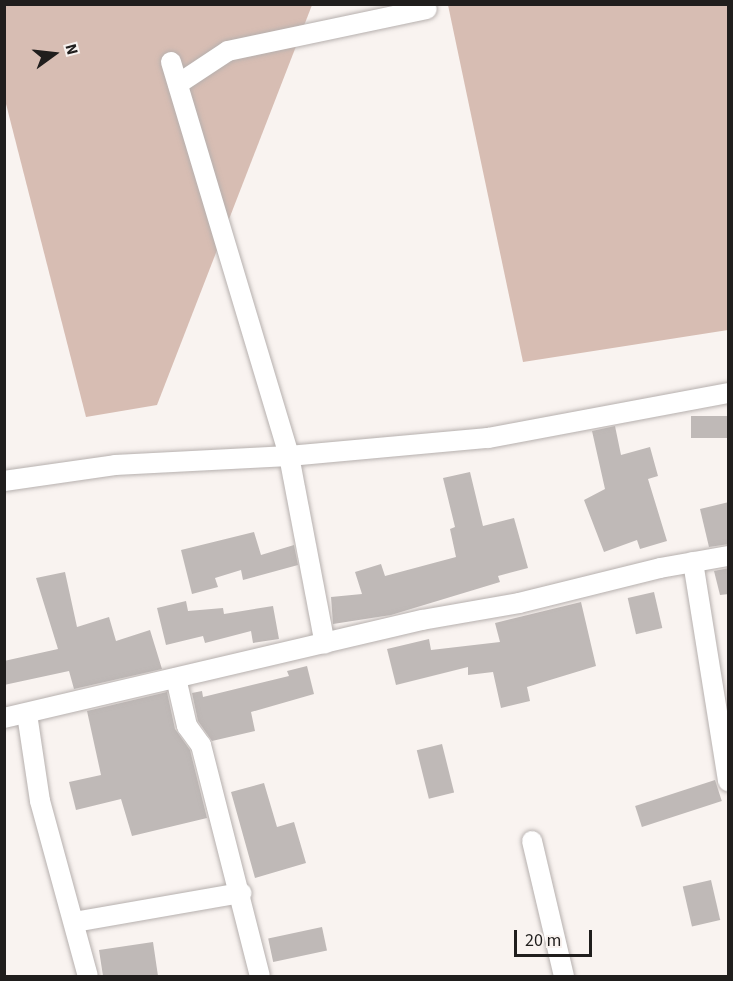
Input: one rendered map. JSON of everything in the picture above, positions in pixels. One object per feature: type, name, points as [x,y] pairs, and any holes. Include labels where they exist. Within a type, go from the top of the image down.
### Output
[{"type":"street","points":[[178,84],[228,51],[427,9]]},
{"type":"street","points":[[171,62],[288,456],[325,644]]},
{"type":"street","points":[[4,481],[115,465],[288,456],[488,438],[729,393]]},
{"type":"street","points":[[4,718],[325,644],[729,556]]},
{"type":"street","points":[[693,562],[729,781]]},
{"type":"street","points":[[176,678],[188,726],[201,745],[241,893],[260,976]]},
{"type":"street","points":[[27,714],[40,801],[88,976]]},
{"type":"street","points":[[532,841],[564,976]]},
{"type":"street","points":[[75,922],[241,893]]},
{"type":"shaded area","points":[[4,5],[312,5],[157,405],[86,417],[5,100]]},
{"type":"shaded area","points":[[448,5],[728,5],[728,330],[523,362]]},
{"type":"building","points":[[691,416],[728,416],[728,438],[691,438]]},
{"type":"building","points":[[615,426],[621,455],[650,447],[658,476],[648,479],[667,541],[640,549],[637,540],[604,552],[584,500],[605,489],[592,431]]},
{"type":"building","points":[[470,472],[483,526],[514,518],[528,568],[498,576],[500,582],[391,615],[333,624],[331,597],[362,594],[355,572],[381,564],[385,576],[456,557],[450,529],[455,527],[443,478]]},
{"type":"building","points":[[729,502],[729,544],[709,547],[700,509]]},
{"type":"building","points":[[254,532],[261,555],[294,545],[298,565],[243,580],[241,570],[215,578],[218,587],[192,594],[181,550]]},
{"type":"building","points":[[729,568],[729,594],[720,595],[714,571]]},
{"type":"building","points":[[65,572],[77,627],[109,617],[116,641],[150,630],[162,669],[74,689],[69,671],[4,685],[4,661],[58,649],[36,578]]},
{"type":"building","points":[[654,592],[662,628],[636,634],[628,598]]},
{"type":"building","points":[[186,601],[188,611],[223,608],[224,614],[273,606],[279,639],[253,643],[251,631],[205,643],[203,636],[166,645],[157,608]]},
{"type":"building","points":[[581,602],[596,666],[527,687],[530,701],[501,708],[493,672],[468,675],[468,667],[396,685],[387,649],[429,639],[431,650],[500,642],[495,623]]},
{"type":"building","points":[[307,666],[314,694],[251,712],[255,731],[212,741],[198,721],[192,693],[202,691],[203,697],[289,676],[287,671]]},
{"type":"building","points":[[167,692],[175,729],[190,750],[207,818],[132,836],[121,799],[76,810],[69,782],[101,775],[87,711]]},
{"type":"building","points":[[442,744],[454,793],[429,799],[417,750]]},
{"type":"building","points":[[715,780],[722,801],[642,827],[635,806]]},
{"type":"building","points":[[264,783],[277,827],[294,822],[306,863],[255,878],[231,792]]},
{"type":"building","points":[[711,880],[720,920],[692,926],[683,887]]},
{"type":"building","points":[[322,927],[327,950],[273,962],[268,938]]},
{"type":"building","points":[[153,942],[158,976],[103,976],[99,950]]}]
